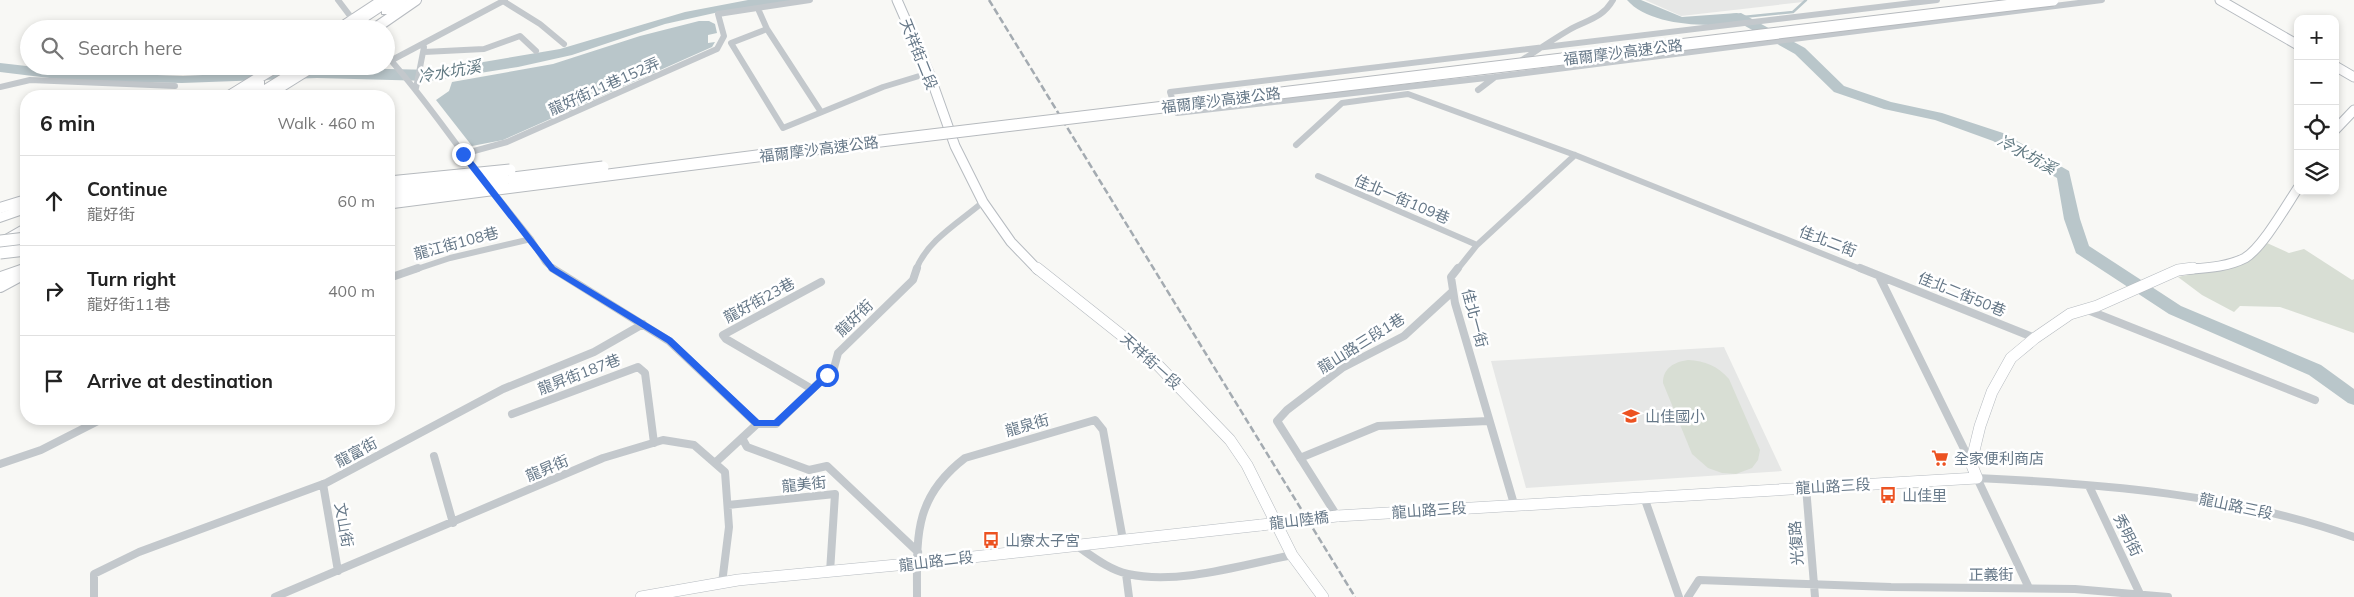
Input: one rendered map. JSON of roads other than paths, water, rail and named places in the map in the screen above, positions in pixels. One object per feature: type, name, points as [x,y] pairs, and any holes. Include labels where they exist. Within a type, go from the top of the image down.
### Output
[{"type":"highway","points":[[364,20],[391,0]]},
{"type":"highway","points":[[367,20],[403,0]]},
{"type":"highway","name":"福爾摩沙高速公路","points":[[395,192],[1996,0]]},
{"type":"highway","name":"福爾摩沙高速公路","points":[[395,202],[781,153],[2053,0]]},
{"type":"highway","points":[[255,90],[272,75]]},
{"type":"highway","points":[[269,90],[290,75]]},
{"type":"highway","points":[[395,210],[482,200],[781,153]]},
{"type":"highway","points":[[395,181],[554,167],[582,170]]},
{"type":"highway","points":[[0,218],[20,210]]},
{"type":"highway","points":[[0,242],[20,231]]},
{"type":"highway","points":[[0,242],[20,239]]},
{"type":"highway","points":[[0,253],[20,241]]},
{"type":"highway","points":[[0,253],[20,251]]},
{"type":"highway","points":[[5,275],[20,270]]},
{"type":"main road","points":[[362,20],[383,0]]},
{"type":"main road","points":[[387,20],[416,0]]},
{"type":"main road","points":[[242,90],[268,75]]},
{"type":"main road","points":[[271,90],[284,85],[300,75]]},
{"type":"main road","points":[[0,208],[20,202]]},
{"type":"main road","points":[[0,286],[20,275]]},
{"type":"street","points":[[338,0],[352,20]]},
{"type":"street","name":"龍好街11巷152弄","points":[[463,154],[507,142],[717,50],[724,36],[718,14],[810,0]]},
{"type":"street","name":"天祥街二段","points":[[897,0],[929,73],[955,146]]},
{"type":"street","points":[[1478,90],[1496,76],[1571,29],[1596,19],[1608,9],[1613,0]]},
{"type":"street","points":[[1937,0],[1170,92],[1177,113],[1584,66],[2102,0]]},
{"type":"street","points":[[2220,0],[2294,43]]},
{"type":"street","points":[[395,58],[504,1],[540,24],[564,44]]},
{"type":"street","points":[[1868,8],[1886,27]]},
{"type":"street","points":[[759,11],[767,30],[821,112]]},
{"type":"street","points":[[1724,26],[1740,46]]},
{"type":"street","points":[[767,30],[731,43],[783,128],[883,87],[929,73]]},
{"type":"street","points":[[424,52],[470,52],[498,46],[520,36],[536,51]]},
{"type":"street","points":[[415,86],[422,67],[425,43]]},
{"type":"street","points":[[1570,44],[1584,66]]},
{"type":"street","points":[[395,63],[415,86],[426,106],[531,239],[545,262],[553,269],[670,341],[757,424],[716,462]]},
{"type":"street","points":[[1393,66],[1405,87]]},
{"type":"street","points":[[2339,68],[2354,77]]},
{"type":"street","points":[[0,88],[30,80],[64,83],[175,86]]},
{"type":"street","points":[[1277,80],[1286,101]]},
{"type":"street","name":"佳北二街","points":[[1296,146],[1342,103],[1408,94],[1575,155],[1879,276]]},
{"type":"street","points":[[2339,126],[2354,110]]},
{"type":"street","name":"天祥街一段","points":[[955,146],[983,202],[1011,242],[1041,273],[1154,361],[1230,440],[1247,465],[1292,555],[1323,597]]},
{"type":"street","name":"佳北一街","points":[[1514,504],[1488,421],[1452,292],[1451,276],[1477,245],[1575,155]]},
{"type":"street","name":"佳北一街109巷","points":[[1318,176],[1477,245]]},
{"type":"street","points":[[1971,463],[1980,426],[1992,392],[2011,358],[2035,338],[2070,314],[2097,306],[2178,270],[2217,266],[2243,259],[2254,252],[2294,194]]},
{"type":"street","name":"龍好街","points":[[757,424],[776,424],[834,368],[838,353],[913,280],[919,262],[933,244],[983,202]]},
{"type":"street","name":"龍江街108巷","points":[[395,276],[458,256],[531,239]]},
{"type":"street","points":[[1879,276],[1971,463],[2029,588]]},
{"type":"street","name":"佳北二街50巷","points":[[1879,276],[2035,338]]},
{"type":"street","name":"龍好街23巷","points":[[812,389],[726,339],[723,335],[821,282]]},
{"type":"street","name":"龍山路三段1巷","points":[[1337,516],[1277,421],[1287,410],[1342,368],[1404,336],[1452,292]]},
{"type":"street","points":[[2085,309],[2315,400]]},
{"type":"street","name":"龍富街","points":[[94,597],[94,574],[138,552],[323,484],[502,389],[594,352],[643,324]]},
{"type":"street","name":"龍昇街187巷","points":[[512,414],[628,369],[638,367],[646,374],[654,443]]},
{"type":"street","name":"龍泉街","points":[[918,558],[923,507],[935,485],[949,468],[965,458],[1095,420],[1103,430],[1123,540]]},
{"type":"street","points":[[1300,458],[1378,426],[1488,421]]},
{"type":"street","points":[[0,464],[41,450],[90,425]]},
{"type":"street","points":[[742,438],[747,447],[809,470],[827,466],[918,558],[917,597]]},
{"type":"street","name":"龍昇街","points":[[275,597],[603,458],[663,440],[694,446],[716,462],[725,472],[728,527],[722,583]]},
{"type":"street","points":[[434,456],[453,523]]},
{"type":"street","name":"龍山路三段","points":[[1337,516],[1977,478],[2089,486],[2187,496],[2268,511],[2354,537]]},
{"type":"street","name":"文山街","points":[[323,484],[338,571]]},
{"type":"street","name":"秀明街","points":[[2089,486],[2141,595]]},
{"type":"street","name":"光復路","points":[[1806,487],[1815,597]]},
{"type":"street","name":"龍美街","points":[[728,505],[835,494],[830,572]]},
{"type":"street","points":[[1644,497],[1679,597]]},
{"type":"street","name":"龍山陸橋","points":[[1261,525],[1337,516]]},
{"type":"street","name":"龍山路二段","points":[[641,597],[722,583],[830,572],[918,558],[1077,546],[1261,525]]},
{"type":"street","points":[[1077,546],[1126,574],[1198,573],[1292,555]]},
{"type":"street","points":[[1126,574],[1129,597]]},
{"type":"street","name":"正義街","points":[[1688,597],[1699,580],[1917,588],[2029,588],[2168,597]]},
{"type":"water","points":[[748,0],[802,0],[719,12],[665,24],[572,55],[518,67],[429,81],[317,78],[182,83],[74,81],[25,75],[395,75],[395,69],[436,70],[560,49],[685,12]]},
{"type":"water","points":[[1627,0],[1641,0],[1682,17],[1737,13],[1750,21],[1720,25],[1685,24],[1652,16],[1638,9]]},
{"type":"water","points":[[699,21],[709,21],[715,24],[717,33],[708,35],[708,43],[715,42],[712,47],[503,140],[472,146],[436,100],[449,91],[452,82],[553,64],[640,36]]},
{"type":"water","points":[[0,63],[20,65],[20,74],[0,72]]},
{"type":"waterway","points":[[1743,17],[1793,12],[1806,0]]},
{"type":"waterway","name":"冷水坑溪","points":[[1736,17],[1741,17],[1800,51],[1839,89],[1889,106],[1937,116],[1998,137],[2064,175],[2072,219],[2082,249],[2175,310],[2315,370],[2354,398]]},
{"type":"railway","points":[[989,0],[1355,597]]},
{"type":"place","name":"山佳國小","points":[[1631,416]]},
{"type":"place","name":"全家便利商店","points":[[1940,458]]},
{"type":"place","name":"山佳里","points":[[1888,495]]},
{"type":"place","name":"山寮太子宮","points":[[991,540]]}]
